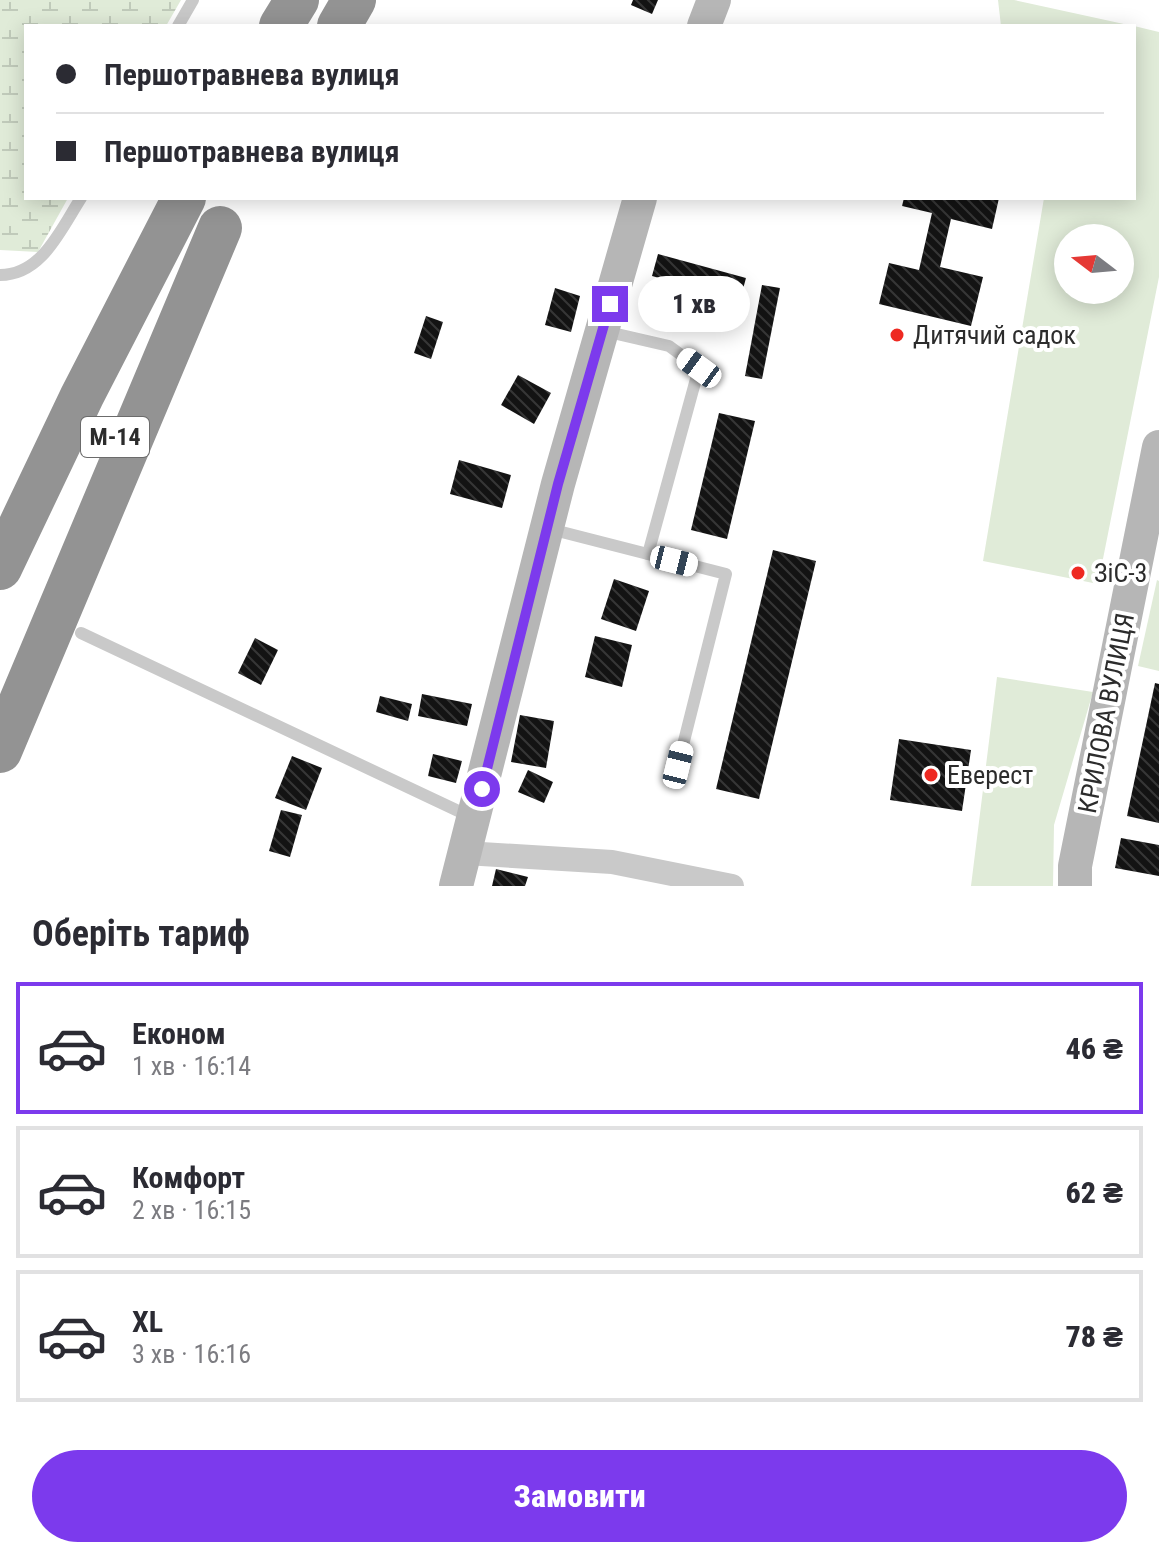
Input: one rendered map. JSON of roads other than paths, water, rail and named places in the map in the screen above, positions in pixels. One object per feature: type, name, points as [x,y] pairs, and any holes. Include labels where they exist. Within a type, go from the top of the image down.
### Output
[{"type":"highway","points":[[282,24],[297,0]]},
{"type":"highway","points":[[340,24],[354,0]]},
{"type":"highway","name":"М-14","points":[[0,568],[82,396],[183,200]]},
{"type":"highway","points":[[0,751],[228,213]]},
{"type":"highway","name":"М-14","points":[[0,678],[41,585],[228,213]]},
{"type":"street","points":[[705,24],[714,0]]},
{"type":"street","points":[[456,886],[547,528],[639,200]]},
{"type":"street","name":"КРИЛОВА ВУЛИЦЯ","points":[[1075,886],[1075,866],[1159,447]]},
{"type":"street","points":[[465,853],[612,862],[732,886]]},
{"type":"lane","points":[[179,24],[193,0]]},
{"type":"lane","points":[[0,275],[10,275],[28,268],[44,255],[80,200]]},
{"type":"lane","points":[[602,330],[669,346],[699,368],[648,554]]},
{"type":"lane","points":[[547,528],[726,574],[678,765]]},
{"type":"lane","points":[[81,633],[474,819]]},
{"type":"place","name":"Дитячий садок","points":[[897,335]]},
{"type":"place","name":"ЗіС-3","points":[[1078,573]]},
{"type":"place","name":"Еверест","points":[[931,775]]}]
